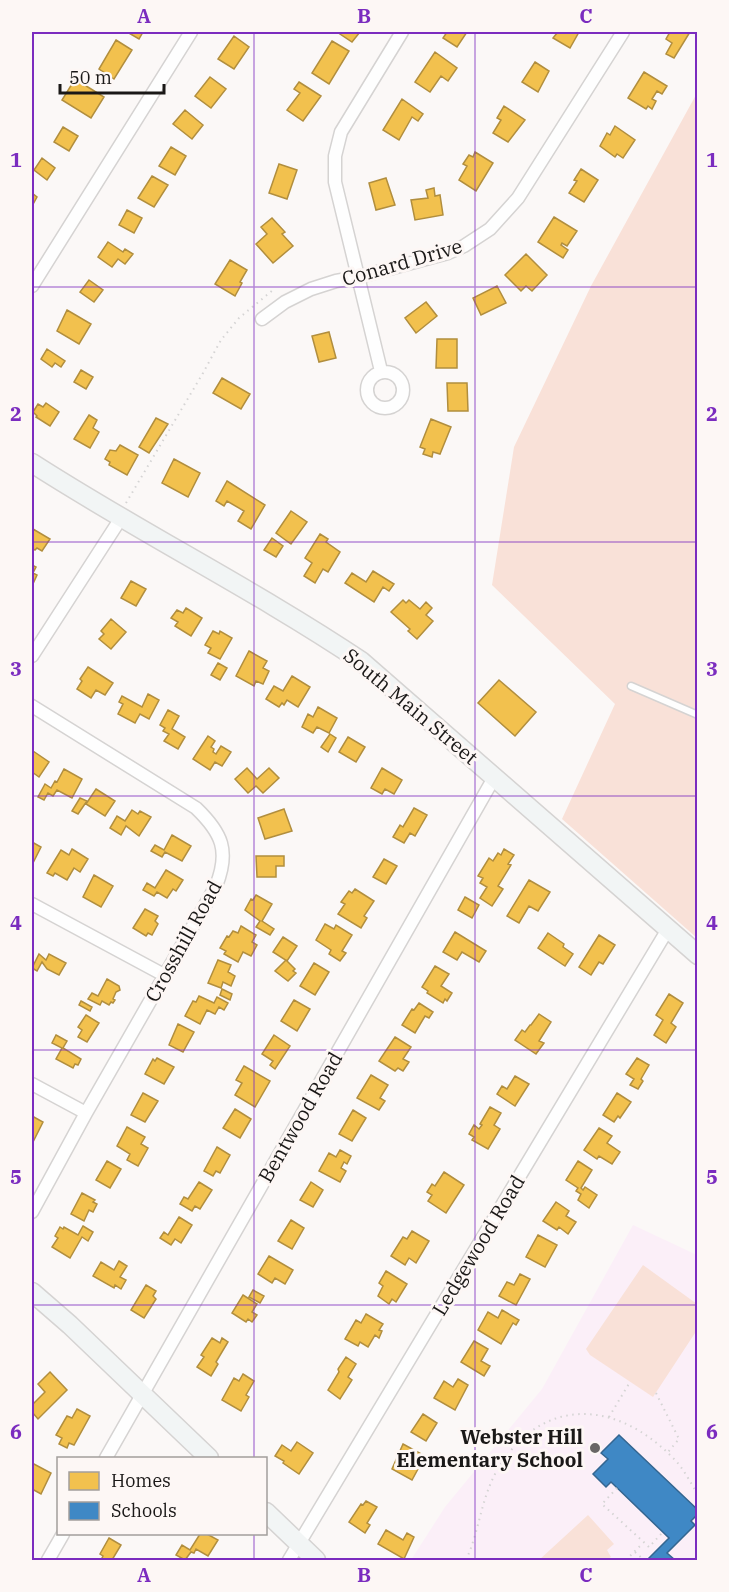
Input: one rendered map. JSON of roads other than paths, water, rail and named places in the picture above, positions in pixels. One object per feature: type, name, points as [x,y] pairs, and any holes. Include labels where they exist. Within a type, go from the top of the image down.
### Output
[{"type":"main road","name":"South Main Street","points":[[32,463],[124,511],[361,661],[698,955]]},
{"type":"main road","points":[[32,1292],[70,1325],[208,1457]]},
{"type":"main road","points":[[267,1513],[316,1560]]},
{"type":"street","points":[[32,286],[191,32]]},
{"type":"street","points":[[381,372],[335,182],[334,169],[337,143],[346,121],[402,32]]},
{"type":"street","name":"Conard Drive","points":[[262,319],[285,302],[311,289],[336,280],[359,277],[448,253],[464,246],[490,229],[519,198],[623,32]]},
{"type":"street","points":[[32,656],[124,511]]},
{"type":"street","name":"Crosshill Road","points":[[32,706],[196,808],[216,829],[223,852],[216,886],[32,1212]]},
{"type":"street","name":"Bentwood Road","points":[[107,1457],[495,777]]},
{"type":"street","points":[[32,904],[164,975]]},
{"type":"street","name":"Ledgewood Road","points":[[289,1560],[668,929]]},
{"type":"street","points":[[32,1084],[86,1113]]},
{"type":"street","points":[[48,1560],[62,1535]]},
{"type":"lane","points":[[631,686],[698,715]]},
{"type":"place","name":"Webster Hill Elementary School","points":[[595,1448]]}]
